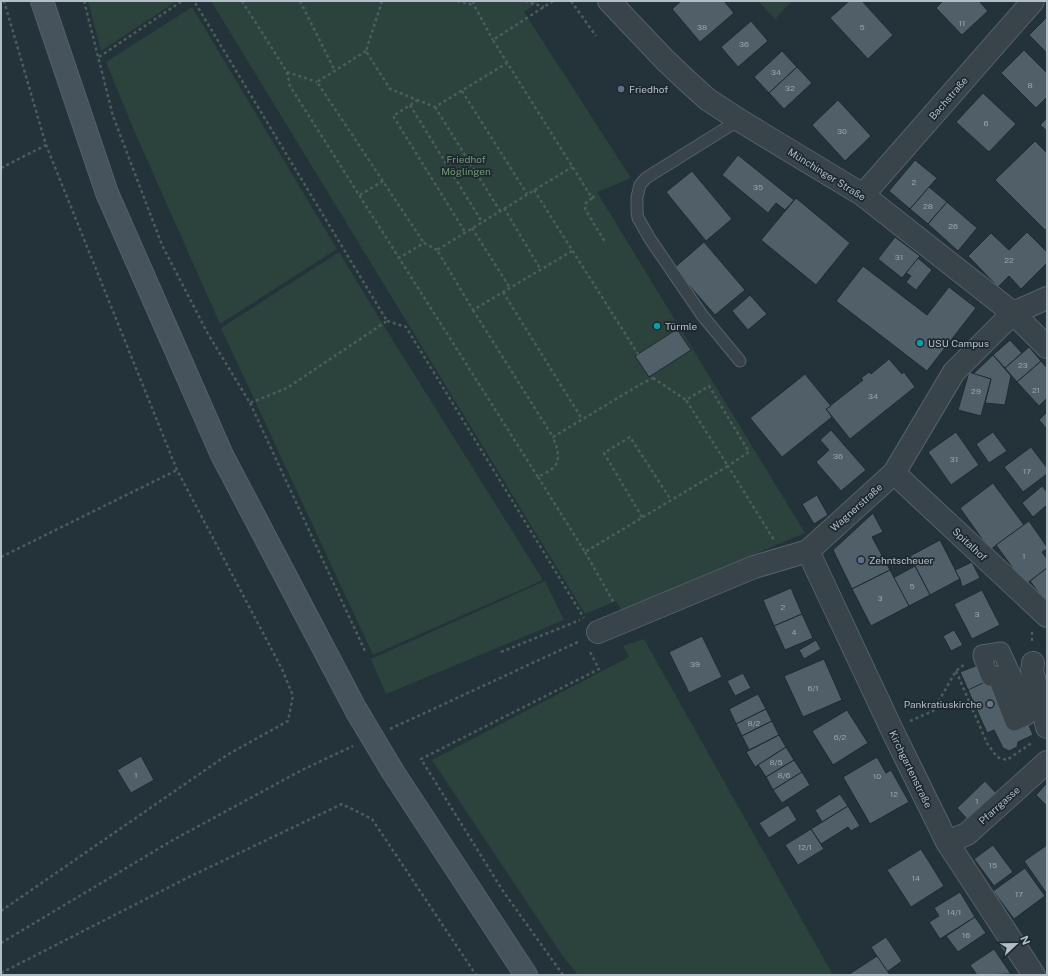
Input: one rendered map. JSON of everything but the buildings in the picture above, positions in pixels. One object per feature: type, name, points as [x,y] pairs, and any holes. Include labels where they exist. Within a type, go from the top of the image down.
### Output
[{"type":"main road","points":[[42,1],[107,193],[219,448],[356,710],[393,772],[526,975]]},
{"type":"street","name":"Münchinger Straße","points":[[609,1],[665,60],[707,99],[863,195],[1013,313],[1047,348]]},
{"type":"street","name":"Bachstraße","points":[[863,195],[1034,1]]},
{"type":"street","name":"Wagnerstraße","points":[[589,626],[784,557],[808,551],[894,473],[954,372],[1013,313],[1047,298]]},
{"type":"street","name":"Spitalhof","points":[[894,473],[1043,612]]},
{"type":"street","name":"Kirchgartenstraße","points":[[808,551],[892,730],[947,842],[1034,975]]},
{"type":"street","points":[[1033,663],[1032,671],[1047,727]]},
{"type":"street","name":"Pfarrgasse","points":[[947,842],[967,834],[1047,762]]},
{"type":"lane","points":[[739,120],[646,178],[640,186],[637,197],[637,212],[638,218],[650,239],[702,315],[740,360]]},
{"type":"path","points":[[1,912],[227,755],[288,721],[293,696],[282,669],[177,470],[46,145],[4,1]]},
{"type":"path","points":[[84,1],[113,116],[162,245],[208,334],[250,403],[365,651]]},
{"type":"path","points":[[99,57],[182,1]]},
{"type":"path","points":[[194,1],[387,321],[406,327],[589,626],[599,669],[421,758],[503,891],[563,975]]},
{"type":"path","points":[[242,1],[286,72],[290,86],[538,477],[616,605]]},
{"type":"path","points":[[300,1],[335,71]]},
{"type":"path","points":[[317,82],[366,51],[382,1]]},
{"type":"path","points":[[457,1],[474,5]]},
{"type":"path","points":[[473,1],[493,40],[592,198]]},
{"type":"path","points":[[525,1],[544,7]]},
{"type":"path","points":[[493,40],[553,1]]},
{"type":"path","points":[[571,1],[596,36]]},
{"type":"path","points":[[366,51],[390,89],[435,107],[500,211]]},
{"type":"path","points":[[435,107],[507,63]]},
{"type":"path","points":[[286,72],[317,82],[424,243],[437,250],[553,437],[558,452],[557,461],[554,467],[538,477]]},
{"type":"path","points":[[462,91],[527,194]]},
{"type":"path","points":[[418,100],[393,116],[465,232]]},
{"type":"path","points":[[410,105],[482,222]]},
{"type":"path","points":[[1,168],[46,145]]},
{"type":"path","points":[[437,250],[572,167]]},
{"type":"path","points":[[360,195],[383,181]]},
{"type":"path","points":[[534,190],[638,354]]},
{"type":"path","points":[[596,195],[586,203],[585,209],[605,242]]},
{"type":"path","points":[[504,208],[541,270]]},
{"type":"path","points":[[472,228],[510,288]]},
{"type":"path","points":[[399,258],[424,243]]},
{"type":"path","points":[[473,310],[572,251]]},
{"type":"path","points":[[503,292],[582,419]]},
{"type":"path","points":[[250,403],[287,388],[387,321]]},
{"type":"path","points":[[553,437],[652,377],[686,400],[784,557]]},
{"type":"path","points":[[585,552],[749,452],[709,386],[686,400]]},
{"type":"path","points":[[642,517],[604,453],[630,437],[671,500]]},
{"type":"path","points":[[1,557],[177,470]]},
{"type":"path","points":[[1033,663],[1032,618],[1043,612]]},
{"type":"path","points":[[501,652],[589,626]]},
{"type":"path","points":[[388,730],[589,626]]},
{"type":"path","points":[[892,730],[932,710],[956,671],[968,662],[982,656]]},
{"type":"path","points":[[1,943],[173,840],[302,770],[359,743]]},
{"type":"path","points":[[1,972],[188,877],[342,804],[372,819],[476,975]]},
{"type":"green space","points":[[88,1],[177,1],[101,51]]},
{"type":"green space","name":"Friedhof Möglingen","points":[[211,1],[540,1],[524,12],[631,178],[597,192],[805,533],[621,610],[616,601],[585,614]]},
{"type":"green space","points":[[758,1],[792,1],[775,19]]},
{"type":"green space","points":[[192,7],[337,249],[220,324],[133,128],[106,62]]},
{"type":"green space","points":[[339,252],[543,580],[373,655],[221,328]]},
{"type":"green space","points":[[545,581],[564,620],[386,694],[371,659]]},
{"type":"green space","points":[[644,639],[833,975],[578,975],[562,955],[432,760],[629,657],[623,646]]},
{"type":"place","name":"Friedhof","points":[[621,89]]},
{"type":"place","name":"Türmle","points":[[657,326]]},
{"type":"place","name":"USU Campus","points":[[920,343]]},
{"type":"place","name":"Zehntscheuer","points":[[861,560]]},
{"type":"place","name":"Pankratiuskirche","points":[[990,704]]}]
